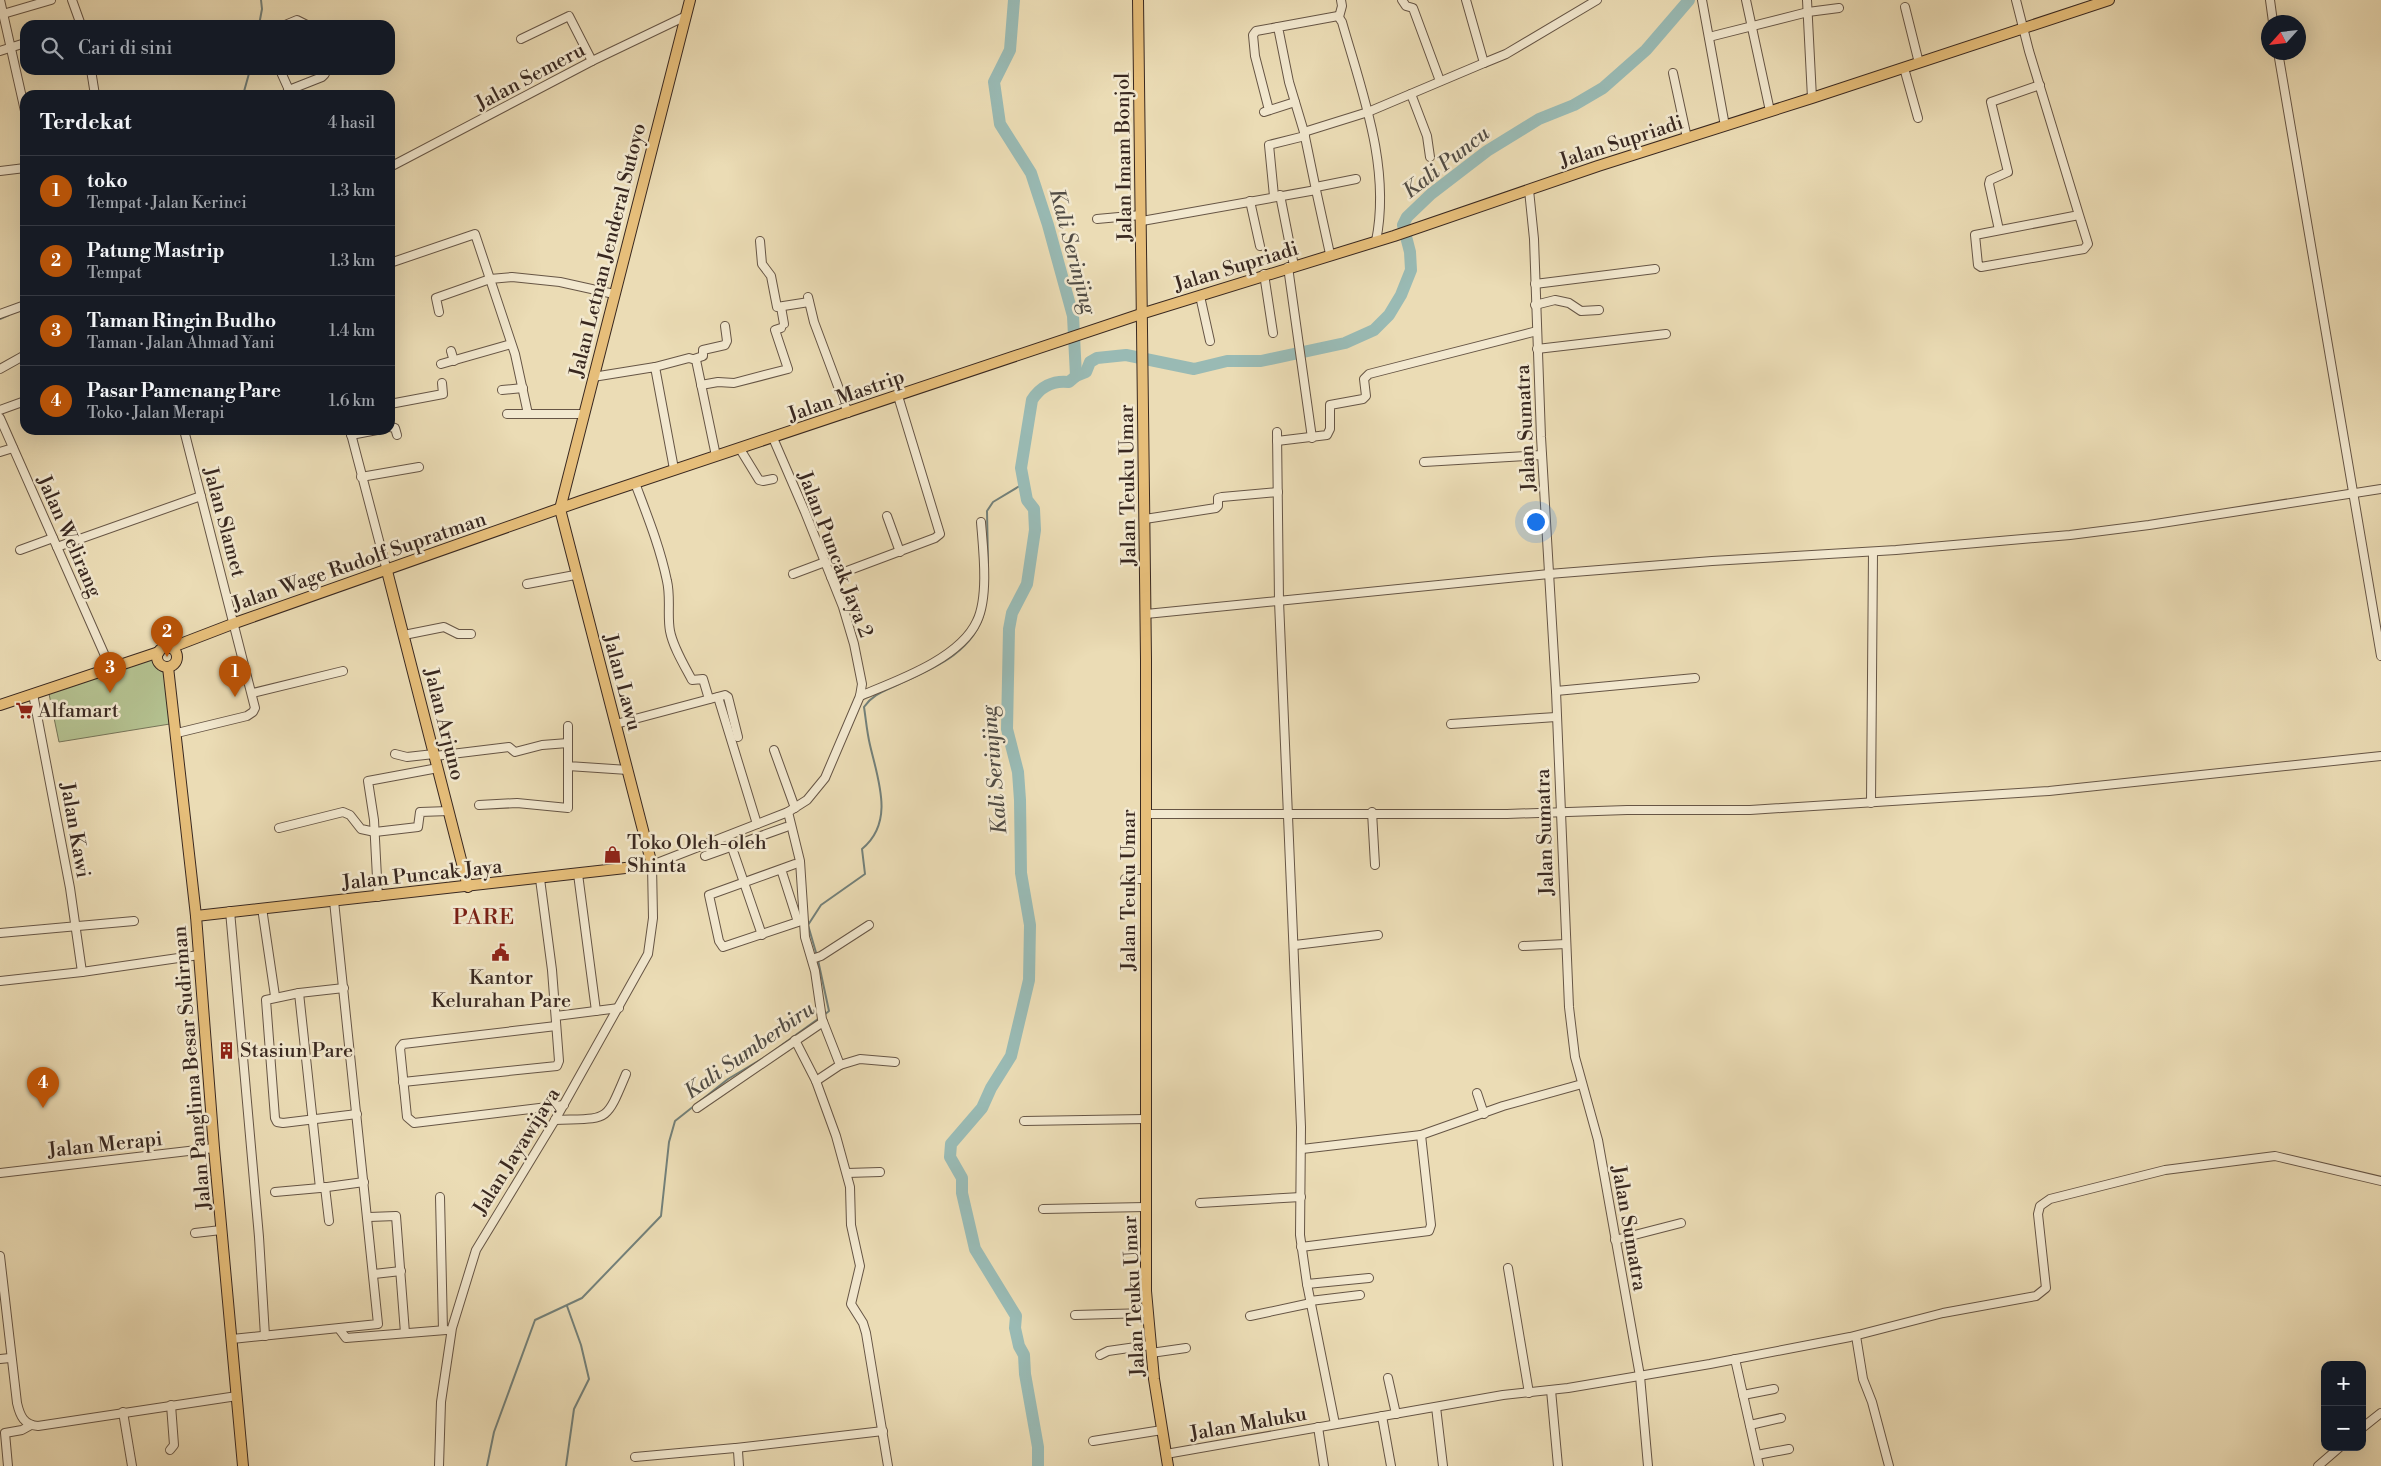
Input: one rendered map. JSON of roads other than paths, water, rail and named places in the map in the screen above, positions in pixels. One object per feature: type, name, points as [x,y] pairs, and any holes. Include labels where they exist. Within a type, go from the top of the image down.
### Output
[{"type":"main road","name":"Jalan Letnan Jenderal Sutoyo","points":[[560,509],[690,0]]},
{"type":"main road","name":"Jalan Imam Bonjol","points":[[1138,0],[1144,313]]},
{"type":"main road","name":"Jalan Supriadi","points":[[1144,313],[1264,274],[1394,236],[1687,138],[2023,30],[2109,0]]},
{"type":"main road","name":"Jalan Mastrip","points":[[560,509],[674,469],[740,449],[1144,313]]},
{"type":"main road","name":"Jalan Teuku Umar","points":[[1144,313],[1146,1207],[1148,1313],[1151,1349],[1168,1466]]},
{"type":"main road","points":[[536,518],[554,501],[566,482]]},
{"type":"main road","name":"Jalan Wage Rudolf Supratman","points":[[170,648],[235,622],[560,509]]},
{"type":"main road","name":"Jalan Lawu","points":[[560,509],[575,575],[616,724],[652,866]]},
{"type":"main road","name":"Jalan Arjuno","points":[[387,570],[468,887]]},
{"type":"main road","points":[[0,705],[159,652],[164,648],[170,648],[175,651],[177,657],[175,664],[168,667],[158,662],[159,652]]},
{"type":"main road","name":"Jalan Panglima Besar Sudirman","points":[[168,667],[177,733],[200,955],[214,1148],[243,1466]]},
{"type":"main road","name":"Jalan Puncak Jaya","points":[[196,916],[652,866]]},
{"type":"street","points":[[0,0],[21,90]]},
{"type":"street","points":[[3,14],[51,0]]},
{"type":"street","points":[[72,0],[78,20]]},
{"type":"street","points":[[1341,0],[1342,6],[1339,17],[1368,112],[1381,200],[1376,241]]},
{"type":"street","points":[[1402,0],[1406,6],[1412,7],[1414,10],[1440,81]]},
{"type":"street","points":[[1466,0],[1484,63]]},
{"type":"street","points":[[1312,438],[1291,267],[1269,145],[1368,112],[1506,54],[1597,0]]},
{"type":"street","points":[[1702,0],[1725,126]]},
{"type":"street","points":[[1746,0],[1770,111]]},
{"type":"street","points":[[1807,0],[1812,98]]},
{"type":"street","points":[[2016,0],[2023,30],[2088,244],[2084,249],[1979,267],[1976,235],[2079,215]]},
{"type":"street","points":[[2270,0],[2272,15]]},
{"type":"street","points":[[1709,37],[1808,12],[1839,8]]},
{"type":"street","points":[[1905,8],[1919,63]]},
{"type":"street","points":[[520,39],[569,16],[592,61]]},
{"type":"street","name":"Jalan Semeru","points":[[395,164],[592,61],[686,16]]},
{"type":"street","points":[[1295,102],[1266,111],[1253,35],[1256,31],[1339,17]]},
{"type":"street","points":[[1278,27],[1295,102],[1305,134],[1330,254]]},
{"type":"street","points":[[0,51],[20,45]]},
{"type":"street","points":[[2279,60],[2381,656]]},
{"type":"street","points":[[1904,68],[1918,118]]},
{"type":"street","points":[[1673,73],[1687,138]]},
{"type":"street","points":[[91,75],[94,90]]},
{"type":"street","points":[[282,75],[286,90]]},
{"type":"street","points":[[292,90],[324,75]]},
{"type":"street","points":[[1999,230],[1989,184],[1990,180],[2008,172],[1991,102],[2040,85]]},
{"type":"street","points":[[1412,94],[1427,136],[1430,157]]},
{"type":"street","points":[[0,171],[20,169]]},
{"type":"street","points":[[1097,219],[1141,218],[1250,201],[1316,189],[1356,179]]},
{"type":"street","name":"Jalan Sumatra","points":[[1529,190],[1556,691],[1570,1015],[1575,1057],[1598,1140],[1640,1376],[1648,1466]]},
{"type":"street","points":[[1250,201],[1260,246]]},
{"type":"street","points":[[395,261],[474,233],[511,344],[528,414]]},
{"type":"street","points":[[760,241],[762,264],[771,276],[776,306],[781,308],[808,300],[814,322],[848,413]]},
{"type":"street","points":[[1535,284],[1655,269]]},
{"type":"street","points":[[1264,274],[1273,333]]},
{"type":"street","points":[[439,312],[436,298],[490,279],[512,277],[544,279],[614,294]]},
{"type":"street","points":[[1200,296],[1210,341]]},
{"type":"street","points":[[1536,305],[1555,300],[1569,303],[1580,311],[1599,310]]},
{"type":"street","points":[[0,314],[20,308]]},
{"type":"street","points":[[701,385],[718,382],[734,383],[788,369],[775,330],[783,326],[781,308]]},
{"type":"street","points":[[593,377],[655,367],[702,356],[703,350],[706,348],[725,345],[727,341],[725,326]]},
{"type":"street","points":[[1277,441],[1312,438],[1330,432],[1330,405],[1362,399],[1366,396],[1364,379],[1369,374],[1536,331]]},
{"type":"street","points":[[1537,349],[1666,334]]},
{"type":"street","points":[[441,364],[511,344]]},
{"type":"street","points":[[451,351],[454,361]]},
{"type":"street","points":[[0,369],[20,358]]},
{"type":"street","points":[[694,359],[716,456]]},
{"type":"street","points":[[655,367],[674,469]]},
{"type":"street","points":[[395,403],[443,394],[442,383]]},
{"type":"street","points":[[502,390],[523,388]]},
{"type":"street","points":[[832,577],[900,552],[935,538],[940,534],[898,396]]},
{"type":"street","points":[[0,410],[20,403]]},
{"type":"street","points":[[507,414],[584,414]]},
{"type":"street","name":"Jalan Welirang","points":[[0,418],[110,668]]},
{"type":"street","points":[[395,428],[397,435]]},
{"type":"street","points":[[1277,432],[1279,601],[1302,1149],[1301,1247],[1335,1424]]},
{"type":"street","name":"Jalan Slamet","points":[[185,435],[253,693]]},
{"type":"street","points":[[351,435],[387,570]]},
{"type":"street","name":"Jalan Puncak Jaya 2","points":[[652,866],[731,842],[757,824],[791,814],[807,800],[825,778],[860,696],[862,684],[854,644],[832,577],[773,438]]},
{"type":"street","points":[[0,452],[13,448]]},
{"type":"street","points":[[740,449],[759,480],[763,481],[773,478]]},
{"type":"street","points":[[1424,462],[1542,455]]},
{"type":"street","points":[[361,477],[419,467]]},
{"type":"street","points":[[634,483],[654,532],[666,576],[670,600],[672,639],[692,680],[702,679],[704,681],[709,699]]},
{"type":"street","points":[[1146,614],[1549,574],[1873,552],[2106,531],[2381,489]]},
{"type":"street","points":[[1145,519],[1216,508],[1218,506],[1218,498],[1222,497],[1278,492]]},
{"type":"street","points":[[57,547],[201,496]]},
{"type":"street","points":[[887,516],[900,552]]},
{"type":"street","points":[[860,696],[947,654],[973,628],[980,611],[983,584],[981,522]]},
{"type":"street","points":[[20,550],[53,538]]},
{"type":"street","points":[[1871,803],[1873,552]]},
{"type":"street","points":[[793,574],[825,562]]},
{"type":"street","points":[[527,584],[575,575]]},
{"type":"street","points":[[404,635],[444,627],[458,634],[471,634]]},
{"type":"street","points":[[177,733],[250,714],[255,708],[253,693],[344,671]]},
{"type":"street","points":[[1556,691],[1695,678]]},
{"type":"street","name":"Jalan Kawi","points":[[33,694],[46,755],[82,972]]},
{"type":"street","points":[[616,724],[725,695],[728,697],[738,737]]},
{"type":"street","points":[[718,697],[757,824]]},
{"type":"street","points":[[1451,724],[1556,717]]},
{"type":"street","points":[[479,805],[517,804],[568,808],[568,726]]},
{"type":"street","points":[[395,754],[407,757],[509,747],[515,752],[542,745],[568,743]]},
{"type":"street","points":[[774,750],[791,814],[800,861],[804,930],[817,957],[822,1018],[840,1065]]},
{"type":"street","points":[[1145,814],[1561,813],[1627,810],[1750,810],[2049,791],[2381,756]]},
{"type":"street","points":[[568,766],[628,770]]},
{"type":"street","points":[[378,897],[375,832],[368,780],[438,768]]},
{"type":"street","points":[[279,828],[343,812],[350,815],[361,829],[375,832],[418,827],[420,812],[449,811]]},
{"type":"street","points":[[1372,812],[1375,865]]},
{"type":"street","points":[[705,856],[731,842],[786,827]]},
{"type":"street","points":[[731,842],[762,935]]},
{"type":"street","points":[[781,868],[798,922],[726,948],[722,946],[719,941],[708,896],[745,881],[781,868],[795,864]]},
{"type":"street","name":"Jalan Jayawijaya","points":[[439,1466],[442,1402],[452,1328],[476,1250],[564,1105],[648,954],[651,940],[652,866]]},
{"type":"street","points":[[578,874],[596,1011]]},
{"type":"street","points":[[404,1082],[556,1067],[559,1060],[556,1016],[540,879]]},
{"type":"street","points":[[1126,879],[1145,879]]},
{"type":"street","points":[[232,1338],[340,1330],[378,1324],[369,1217],[334,901]]},
{"type":"street","points":[[262,908],[275,996]]},
{"type":"street","points":[[230,911],[259,1237],[265,1336]]},
{"type":"street","points":[[0,933],[134,921]]},
{"type":"street","points":[[817,957],[868,926]]},
{"type":"street","points":[[1294,945],[1378,935]]},
{"type":"street","points":[[1523,946],[1566,944]]},
{"type":"street","points":[[0,981],[82,972],[200,955]]},
{"type":"street","points":[[344,988],[267,998],[265,1002],[275,1118],[277,1122],[283,1123],[357,1114]]},
{"type":"street","points":[[299,993],[322,1187],[330,1222]]},
{"type":"street","points":[[556,1016],[619,1008]]},
{"type":"street","points":[[697,1108],[795,1040],[822,1018]]},
{"type":"street","points":[[556,1026],[403,1044],[400,1048],[408,1117],[414,1123],[564,1105]]},
{"type":"street","points":[[795,1040],[816,1081],[847,1173],[850,1187],[851,1225],[860,1266],[851,1304],[863,1323],[866,1333],[888,1466]]},
{"type":"street","points":[[816,1081],[840,1065],[860,1059],[895,1062]]},
{"type":"street","points":[[555,1120],[602,1116],[611,1108],[626,1074]]},
{"type":"street","points":[[1302,1149],[1421,1135],[1582,1084]]},
{"type":"street","points":[[1477,1093],[1484,1114]]},
{"type":"street","points":[[1024,1121],[1146,1119]]},
{"type":"street","points":[[1301,1247],[1429,1231],[1431,1224],[1421,1135]]},
{"type":"street","name":"Jalan Merapi","points":[[0,1173],[214,1148]]},
{"type":"street","name":"Jalan Maluku","points":[[1166,1454],[1382,1416],[1640,1376],[1735,1359],[1856,1336],[1943,1313],[2042,1293],[2046,1288],[2038,1214],[2040,1206],[2050,1198],[2165,1170],[2275,1156],[2381,1181]]},
{"type":"street","points":[[847,1173],[880,1172]]},
{"type":"street","points":[[275,1192],[364,1182]]},
{"type":"street","points":[[440,1197],[443,1330]]},
{"type":"street","points":[[1200,1203],[1301,1197]]},
{"type":"street","points":[[1042,1209],[1146,1207]]},
{"type":"street","points":[[369,1217],[396,1216],[405,1334]]},
{"type":"street","points":[[1616,1240],[1681,1223]]},
{"type":"street","points":[[195,1233],[221,1230]]},
{"type":"street","points":[[0,1256],[3,1305],[19,1412],[23,1420],[31,1425]]},
{"type":"street","points":[[1508,1268],[1528,1392]]},
{"type":"street","points":[[374,1274],[401,1271]]},
{"type":"street","points":[[1307,1284],[1369,1278]]},
{"type":"street","points":[[1250,1316],[1311,1302],[1360,1295]]},
{"type":"street","points":[[1075,1315],[1148,1313]]},
{"type":"street","points":[[340,1330],[346,1338],[405,1334],[452,1328]]},
{"type":"street","points":[[1856,1336],[1863,1379],[1872,1402],[1889,1466]]},
{"type":"street","points":[[1100,1355],[1108,1351],[1186,1348]]},
{"type":"street","points":[[0,1359],[10,1358]]},
{"type":"street","points":[[1735,1359],[1759,1466]]},
{"type":"street","points":[[1388,1378],[1396,1414]]},
{"type":"street","points":[[1743,1395],[1774,1389]]},
{"type":"street","points":[[1551,1390],[1558,1466]]},
{"type":"street","points":[[8,1466],[2,1433],[22,1430],[31,1425],[237,1396]]},
{"type":"street","points":[[170,1405],[174,1445],[170,1450]]},
{"type":"street","points":[[1436,1407],[1442,1466]]},
{"type":"street","points":[[124,1412],[132,1466]]},
{"type":"street","points":[[2366,1425],[2381,1413]]},
{"type":"street","points":[[1382,1416],[1391,1466]]},
{"type":"street","points":[[1750,1425],[1781,1418]]},
{"type":"street","points":[[1318,1427],[1324,1466]]},
{"type":"street","points":[[1093,1441],[1162,1430]]},
{"type":"street","points":[[634,1457],[736,1448],[883,1431]]},
{"type":"street","points":[[736,1448],[739,1466]]},
{"type":"street","points":[[1757,1455],[1789,1449]]},
{"type":"street","points":[[2318,1466],[2335,1451]]},
{"type":"waterway","points":[[260,20],[261,0]]},
{"type":"waterway","name":"Kali Serinjing","points":[[1014,0],[1010,50],[994,82],[1000,124],[1031,173],[1048,225],[1073,316],[1076,376],[1069,382],[1058,382],[1048,385],[1039,391],[1032,400],[1021,468],[1027,500],[1034,509],[1035,530],[1027,584],[1012,613],[1009,629],[1007,729],[1018,772],[1021,873],[1030,925],[1029,980],[1011,1056],[991,1088],[982,1108],[951,1144],[950,1157],[962,1178],[962,1193],[975,1249],[1016,1316],[1015,1328],[1019,1346],[1024,1355],[1025,1374],[1038,1447],[1038,1466]]},
{"type":"waterway","name":"Kali Puncu","points":[[1076,376],[1086,372],[1090,362],[1097,358],[1126,355],[1194,369],[1227,361],[1261,361],[1345,343],[1374,330],[1389,315],[1401,295],[1411,270],[1410,252],[1403,225],[1407,217],[1431,194],[1487,151],[1539,119],[1574,105],[1603,88],[1646,50],[1689,0]]},
{"type":"waterway","points":[[244,90],[249,75]]},
{"type":"waterway","points":[[0,319],[9,315]]},
{"type":"waterway","name":"Kali Sumberbiru","points":[[988,563],[987,511],[993,502],[1023,484]]},
{"type":"waterway","name":"Kali Sumberbiru","points":[[817,956],[808,925],[821,905],[865,874],[862,849],[872,838],[878,826],[881,813],[880,786],[869,740],[864,707],[880,693],[926,672],[951,657],[971,638],[979,626],[984,612]]},
{"type":"waterway","name":"Kali Sumberbiru","points":[[818,960],[829,1011],[824,1015]]},
{"type":"waterway","name":"Kali Sumberbiru","points":[[487,1466],[494,1432],[535,1320],[582,1298],[661,1216],[669,1142],[675,1121],[728,1079],[765,1057],[818,1019]]},
{"type":"waterway","name":"Kali Sumberbiru","points":[[566,1466],[574,1409],[589,1379],[581,1345],[567,1306]]},
{"type":"place","name":"Patung Mastrip","points":[[167,657]]},
{"type":"place","name":"Taman Ringin Budho","points":[[110,693]]},
{"type":"place","name":"toko","points":[[235,697]]},
{"type":"place","name":"Alfamart","points":[[24,710]]},
{"type":"place","name":"Toko Oleh-oleh Shinta","points":[[613,854]]},
{"type":"place","name":"Kantor Kelurahan Pare","points":[[501,953]]},
{"type":"place","name":"Stasiun Pare","points":[[226,1050]]},
{"type":"place","name":"Pasar Pamenang Pare","points":[[43,1108]]},
{"type":"district","name":"PARE","points":[[484,916]]}]
